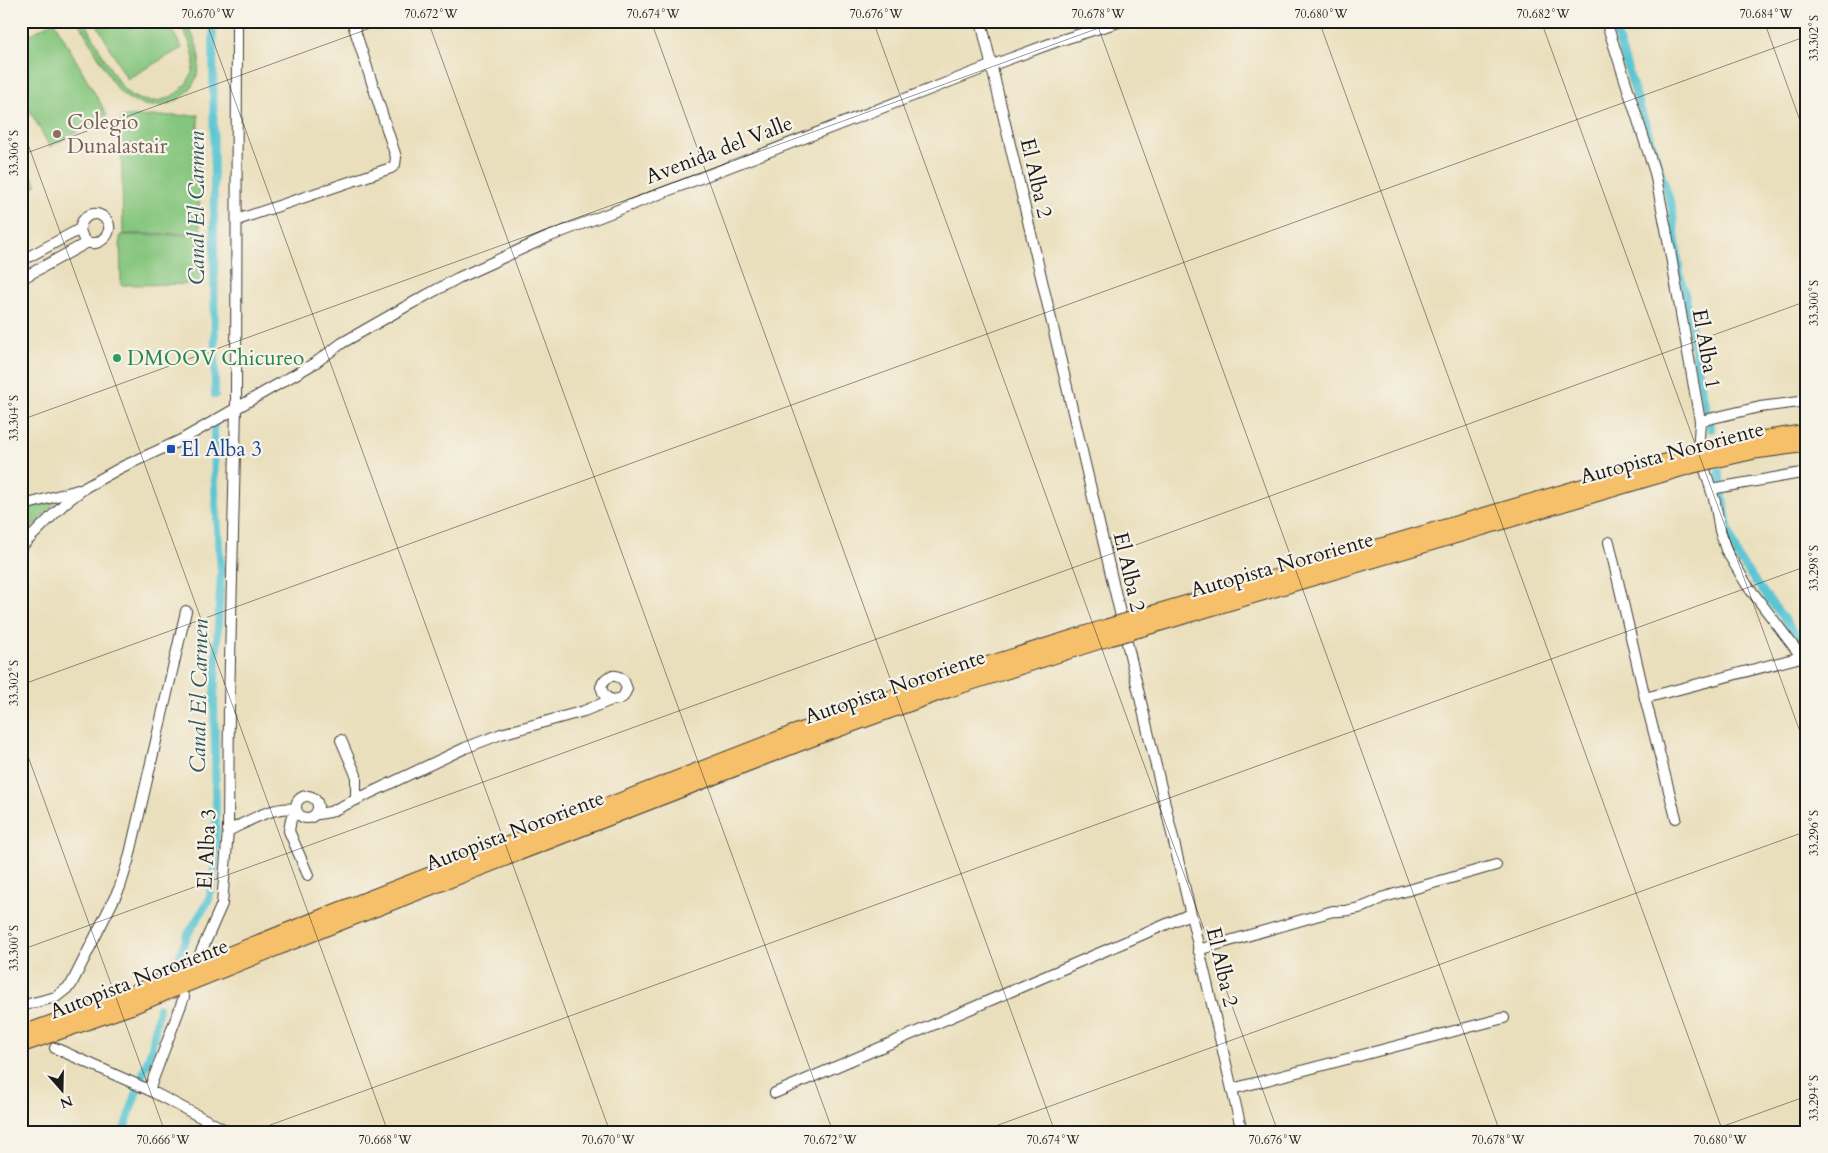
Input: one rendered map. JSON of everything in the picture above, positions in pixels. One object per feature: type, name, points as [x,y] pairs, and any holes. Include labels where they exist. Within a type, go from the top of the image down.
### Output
[{"type":"highway","name":"Autopista Nororiente","points":[[21,1045],[139,1003],[340,922],[808,740],[1108,633],[1761,439],[1807,432]]},
{"type":"highway","name":"Autopista Nororiente","points":[[1709,455],[1807,444]]},
{"type":"highway","name":"Autopista Nororiente","points":[[21,1034],[118,999],[327,915],[794,733],[964,672],[1108,633]]},
{"type":"street","name":"El Alba 3","points":[[200,954],[222,904],[228,831],[236,405],[237,21]]},
{"type":"street","points":[[237,220],[395,165],[396,157],[352,21]]},
{"type":"street","name":"El Alba 2","points":[[980,21],[1242,1132]]},
{"type":"street","name":"Avenida del Valle","points":[[21,547],[65,503],[86,488],[122,467],[165,448],[236,405],[315,363],[342,343],[431,292],[532,244],[990,66],[1055,42],[1122,21]]},
{"type":"street","name":"El Alba 1","points":[[1606,21],[1655,173],[1705,420],[1700,443],[1704,467],[1714,488],[1720,531],[1730,559],[1744,581],[1804,660]]},
{"type":"street","points":[[91,214],[101,216],[107,221],[109,232],[105,239],[98,243],[88,242],[83,238],[80,229],[82,220],[91,214]]},
{"type":"street","points":[[21,261],[80,229]]},
{"type":"street","points":[[21,280],[88,242]]},
{"type":"street","points":[[1705,420],[1760,407],[1807,401]]},
{"type":"street","points":[[1714,488],[1807,472]]},
{"type":"street","name":"Avenida del Valle","points":[[21,506],[86,488]]},
{"type":"street","points":[[1609,542],[1645,698],[1676,818]]},
{"type":"street","points":[[21,1006],[56,997],[71,985],[120,887],[129,858],[186,611]]},
{"type":"street","points":[[1645,698],[1804,660]]},
{"type":"street","points":[[228,831],[274,810],[283,808],[296,811],[299,815],[309,818],[330,812],[464,748],[502,734],[584,711],[611,700]]},
{"type":"street","points":[[341,740],[356,775],[356,800]]},
{"type":"street","points":[[308,875],[289,831],[291,819],[296,811],[297,801],[301,798],[309,796],[318,802],[320,810],[318,814]]},
{"type":"street","points":[[1198,950],[1333,912],[1343,912],[1372,903],[1380,898],[1496,865]]},
{"type":"street","points":[[775,1093],[1190,914]]},
{"type":"street","points":[[146,1089],[184,998]]},
{"type":"street","points":[[1232,1090],[1504,1018]]},
{"type":"street","points":[[55,1048],[146,1089],[229,1132]]},
{"type":"green space","points":[[54,21],[107,115],[50,147],[21,95],[21,40]]},
{"type":"green space","points":[[78,21],[85,21],[124,89],[129,94],[140,99],[151,101],[172,96],[181,90],[188,81],[194,60],[188,40],[178,21],[185,21],[196,43],[199,57],[197,74],[191,87],[181,97],[169,104],[155,106],[140,104],[127,97],[115,86]]},
{"type":"green space","points":[[95,21],[167,21],[182,48],[127,79]]},
{"type":"green space","points":[[198,115],[200,233],[123,234],[121,117]]},
{"type":"green space","points":[[21,158],[37,185],[21,194]]},
{"type":"green space","points":[[120,235],[199,235],[199,284],[121,285]]},
{"type":"green space","points":[[54,502],[54,504],[21,539],[21,509]]},
{"type":"waterway","name":"Canal El Carmen","points":[[213,21],[215,395]]},
{"type":"waterway","points":[[1614,21],[1672,207],[1680,274],[1687,301],[1702,391],[1711,429]]},
{"type":"waterway","name":"Canal El Carmen","points":[[178,959],[188,934],[209,900],[215,865],[214,699],[221,571],[215,490],[214,426]]},
{"type":"waterway","points":[[1719,472],[1728,527],[1738,557],[1807,649]]},
{"type":"waterway","name":"Canal El Carmen","points":[[123,1132],[152,1047],[159,1008]]},
{"type":"place","name":"Colegio Dunalastair","points":[[57,134]]},
{"type":"place","name":"DMOOV Chicureo","points":[[117,358]]},
{"type":"place","name":"El Alba 3","points":[[171,449]]}]
